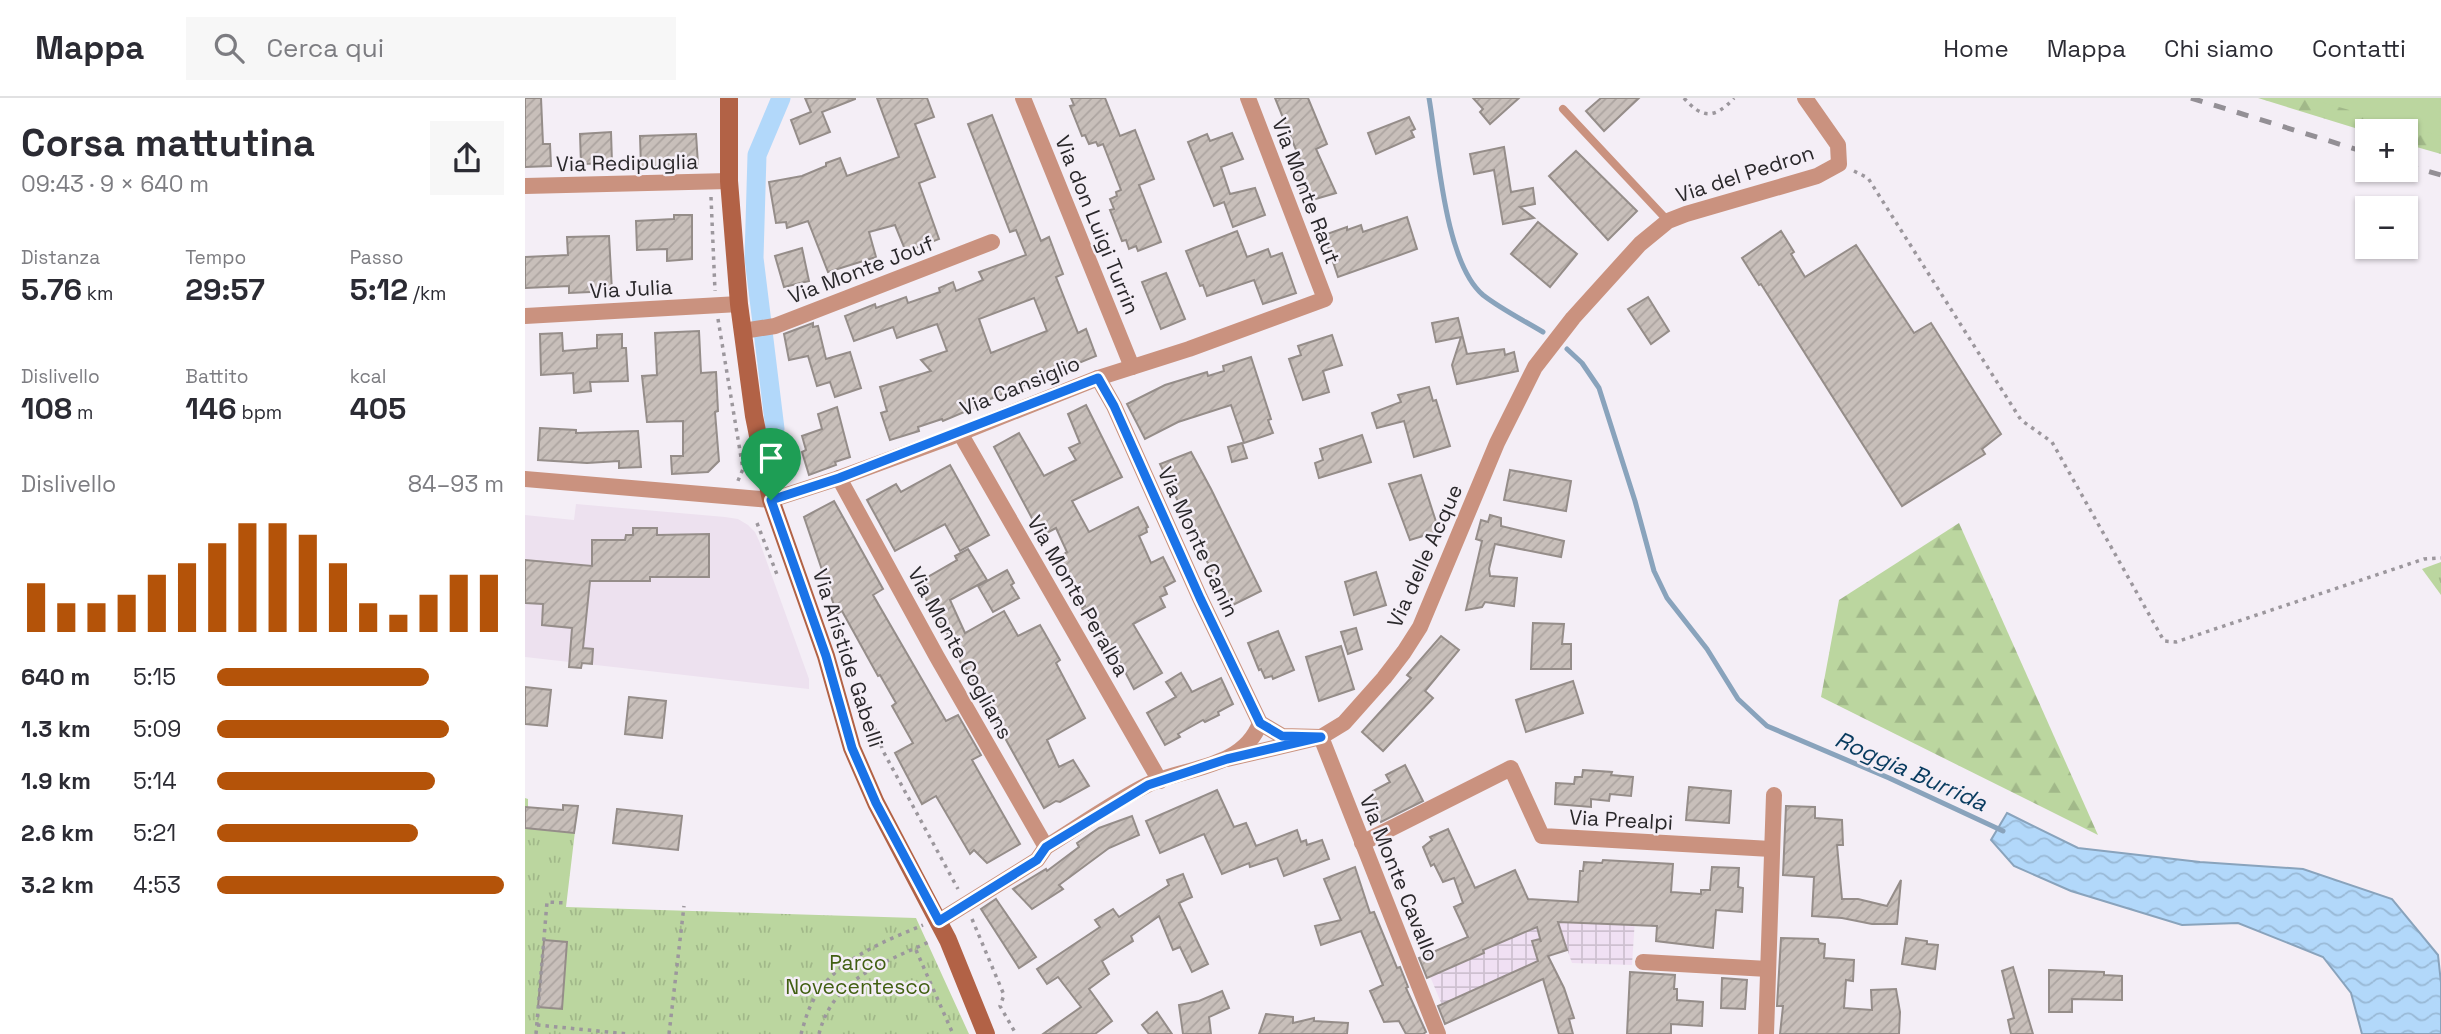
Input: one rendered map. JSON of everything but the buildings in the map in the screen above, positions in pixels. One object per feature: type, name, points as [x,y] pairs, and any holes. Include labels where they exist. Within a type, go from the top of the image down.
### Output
[{"type":"main road","name":"Via Aristide Gabelli","points":[[729,98],[729,181],[739,304],[750,330],[754,416],[771,500],[826,656],[852,748],[932,923],[999,1034]]},
{"type":"main road","name":"Via Aristide Gabelli","points":[[959,964],[986,1034]]},
{"type":"street","name":"Via don Luigi Turrin","points":[[1023,98],[1132,367]]},
{"type":"street","name":"Via Monte Raut","points":[[1248,98],[1325,299]]},
{"type":"street","name":"Via del Pedron","points":[[1535,367],[1573,318],[1640,244],[1668,221],[1759,191],[1817,176],[1839,164],[1838,145],[1805,98]]},
{"type":"street","name":"Via Redipuglia","points":[[525,186],[729,181]]},
{"type":"street","name":"Via Monte Jouf","points":[[750,330],[775,326],[992,242]]},
{"type":"street","name":"Via Cansiglio","points":[[771,500],[960,433],[1098,378],[1325,299]]},
{"type":"street","name":"Via Julia","points":[[525,316],[739,304]]},
{"type":"street","name":"Via delle Acque","points":[[932,923],[1037,860],[1046,847],[1148,785],[1227,759],[1321,737],[1343,723],[1398,661],[1420,627],[1497,443],[1535,367]]},
{"type":"street","name":"Via Monte Canin","points":[[1098,378],[1114,406],[1200,598],[1260,723]]},
{"type":"street","name":"Via Monte Peralba","points":[[960,433],[1160,781]]},
{"type":"street","name":"Via Monte Coglians","points":[[839,478],[937,657],[1046,847]]},
{"type":"street","points":[[525,480],[771,500]]},
{"type":"street","name":"Via delle Acque","points":[[1227,759],[1249,744],[1260,723]]},
{"type":"street","points":[[1260,723],[1282,736],[1321,737]]},
{"type":"street","name":"Via Monte Cavallo","points":[[1321,737],[1438,1034]]},
{"type":"street","name":"Via Prealpi","points":[[1362,843],[1511,768],[1542,836],[1771,849]]},
{"type":"street","points":[[1766,1034],[1774,795]]},
{"type":"street","points":[[1643,962],[1768,969]]},
{"type":"lane","name":"Via del Pedron","points":[[1563,109],[1668,221]]},
{"type":"path","points":[[1683,98],[1696,111],[1705,114],[1717,113],[1734,98]]},
{"type":"path","points":[[1839,164],[1868,178],[2021,420],[2052,442],[2164,641],[2176,642],[2424,559],[2441,558]]},
{"type":"path","points":[[753,519],[757,523],[765,521]]},
{"type":"path","points":[[854,703],[864,698],[883,751],[964,899]]},
{"type":"path","points":[[536,1034],[547,902],[566,903]]},
{"type":"path","points":[[670,1034],[684,906]]},
{"type":"path","points":[[969,908],[1004,995],[1000,1006],[1016,1034]]},
{"type":"path","points":[[801,1034],[812,1001],[851,959],[932,923]]},
{"type":"path","points":[[819,1034],[838,993],[852,981],[933,940]]},
{"type":"path","points":[[915,949],[953,1034]]},
{"type":"path","points":[[537,1025],[628,1034]]},
{"type":"shaded area","points":[[576,504],[725,517],[738,519],[748,525],[760,543],[809,679],[809,689],[525,657],[525,515],[574,520]]},
{"type":"shaded area","points":[[1551,900],[1636,903],[1632,965],[1572,963],[1567,949],[1442,1005],[1422,957]]},
{"type":"green space","points":[[2258,98],[2424,98],[2441,114],[2441,154],[2418,147],[2418,119],[2355,119],[2355,128]]},
{"type":"green space","points":[[2307,98],[2441,98],[2441,136],[2418,129],[2418,119],[2381,119]]},
{"type":"green space","points":[[1959,523],[2098,835],[1821,697],[1839,600]]},
{"type":"green space","points":[[2441,562],[2441,595],[2422,569]]},
{"type":"green space","name":"Parco Novecentesco","points":[[525,798],[528,799],[528,807],[562,810],[563,805],[578,806],[566,907],[916,918],[969,1034],[525,1034]]},
{"type":"water","points":[[2007,813],[2078,848],[2200,862],[2303,869],[2392,899],[2438,955],[2441,1034],[2362,1034],[2351,993],[2323,957],[2238,923],[2182,925],[2071,891],[2014,866],[1991,840]]},
{"type":"waterway","points":[[775,429],[754,258],[757,155],[781,98]]},
{"type":"waterway","name":"Roggia Burrida","points":[[1429,98],[1445,203],[1459,257],[1470,279],[1483,295],[1543,332]]},
{"type":"waterway","name":"Roggia Burrida","points":[[1567,349],[1582,363],[1599,388],[1654,571],[1667,598],[1707,649],[1738,699],[1767,726],[2003,831]]},
{"type":"railway","points":[[2191,98],[2355,149]]},
{"type":"railway","points":[[2418,168],[2441,175]]},
{"type":"route","points":[[1098,378],[1114,406],[1200,598],[1260,723],[1282,736],[1321,737],[1227,759],[1148,785],[1046,847],[1037,860],[939,921],[876,803],[852,748],[826,656],[771,500],[948,438],[1098,378]]}]
